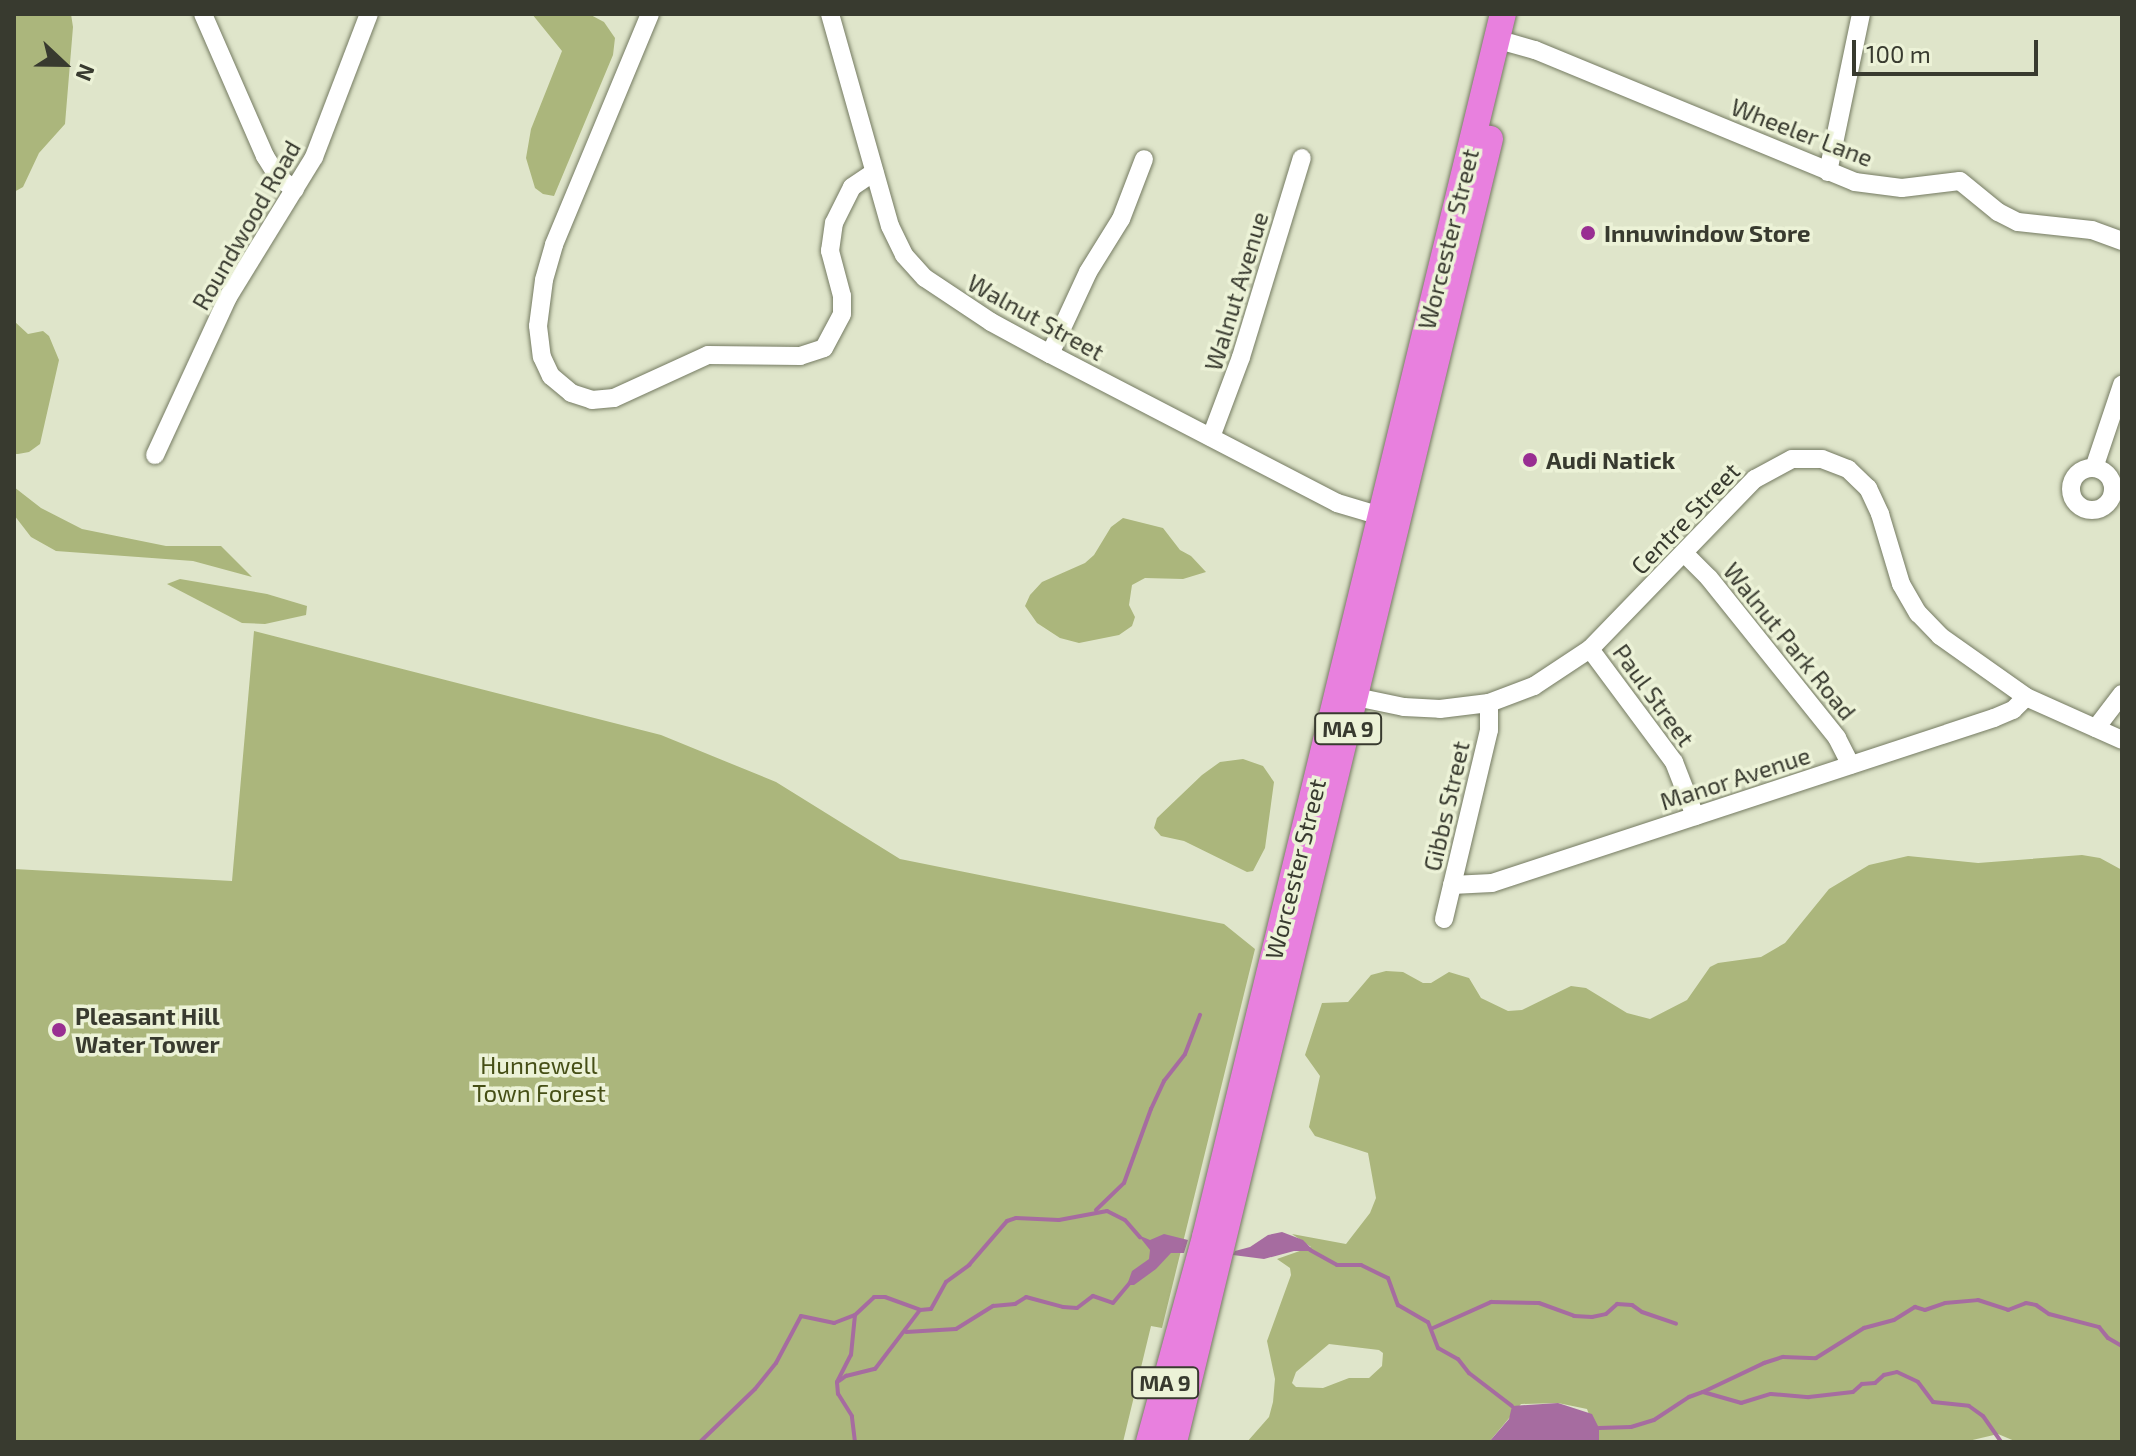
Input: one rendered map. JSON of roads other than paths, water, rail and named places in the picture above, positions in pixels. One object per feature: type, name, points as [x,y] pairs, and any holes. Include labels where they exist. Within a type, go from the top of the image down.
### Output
[{"type":"highway","name":"Worcester Street","points":[[1149,1442],[1205,1237],[1503,14]]},
{"type":"highway","name":"Worcester Street","points":[[1174,1442],[1481,184],[1517,14]]},
{"type":"street","points":[[203,14],[265,156],[278,177],[295,190]]},
{"type":"street","name":"Roundwood Road","points":[[155,455],[228,297],[321,143],[369,14]]},
{"type":"street","points":[[650,14],[554,245],[544,280],[538,326],[542,357],[551,376],[571,393],[592,400],[614,398],[708,355],[800,356],[824,348],[842,314],[842,296],[830,251],[834,223],[852,187],[874,172]]},
{"type":"street","name":"Walnut Street","points":[[830,14],[890,226],[914,268],[970,310],[1050,354],[1337,503],[1381,516]]},
{"type":"street","points":[[1828,172],[1861,14]]},
{"type":"street","name":"Wheeler Lane","points":[[1510,43],[1535,50],[1855,182],[1888,188],[1960,181],[1998,212],[2018,222],[2092,230],[2122,241]]},
{"type":"street","name":"Walnut Avenue","points":[[1211,437],[1241,357],[1302,158]]},
{"type":"street","points":[[1050,354],[1096,257],[1121,219],[1144,159]]},
{"type":"street","points":[[2094,468],[2122,385]]},
{"type":"street","name":"Centre Street","points":[[1356,697],[1429,709],[1489,703],[1542,682],[1590,649],[1768,470],[1806,458],[1836,463],[1859,478],[1874,499],[1897,575],[1918,613],[1953,647],[2026,697],[2122,740]]},
{"type":"street","name":"Walnut Park Road","points":[[1684,553],[1709,578],[1837,738],[1851,765]]},
{"type":"street","name":"Paul Street","points":[[1590,649],[1674,762],[1695,816]]},
{"type":"street","points":[[2096,728],[2122,694]]},
{"type":"street","name":"Manor Avenue","points":[[1452,885],[1492,883],[2005,714],[2026,697]]},
{"type":"street","name":"Gibbs Street","points":[[1444,919],[1489,730],[1489,703]]},
{"type":"waterway","points":[[1096,1210],[1124,1183],[1151,1109],[1164,1081],[1185,1054],[1200,1015]]},
{"type":"waterway","points":[[855,1442],[852,1416],[838,1394],[837,1382],[851,1355],[855,1315],[874,1297],[885,1297],[920,1310],[931,1309],[946,1282],[969,1265],[1007,1221],[1016,1218],[1059,1220],[1107,1211],[1125,1220],[1140,1237]]},
{"type":"waterway","points":[[1310,1250],[1337,1265],[1361,1265],[1388,1278],[1398,1305],[1428,1322],[1438,1348],[1458,1359],[1469,1373],[1512,1406]]},
{"type":"waterway","points":[[906,1332],[956,1329],[993,1306],[1015,1304],[1026,1297],[1077,1308],[1093,1296],[1113,1303],[1130,1283]]},
{"type":"waterway","points":[[1703,1392],[1783,1357],[1816,1358],[1864,1328],[1894,1320],[1915,1307],[1925,1310],[1945,1303],[1978,1300],[2008,1310],[2026,1303],[2036,1305],[2049,1314],[2099,1327],[2108,1338],[2122,1346]]},
{"type":"waterway","points":[[1433,1328],[1491,1302],[1539,1303],[1574,1316],[1592,1317],[1606,1314],[1617,1304],[1632,1305],[1642,1312],[1676,1324]]},
{"type":"waterway","points":[[839,1381],[846,1376],[875,1369],[920,1310]]},
{"type":"waterway","points":[[700,1442],[755,1389],[776,1363],[801,1316],[834,1323],[855,1315]]},
{"type":"waterway","points":[[1599,1428],[1631,1427],[1654,1420],[1689,1397],[1703,1392],[1741,1403],[1771,1394],[1809,1397],[1853,1392],[1862,1384],[1875,1383],[1884,1375],[1897,1372],[1918,1382],[1933,1402],[1969,1406],[1983,1416],[2001,1442]]},
{"type":"place","name":"Innuwindow Store","points":[[1588,233]]},
{"type":"place","name":"Audi Natick","points":[[1530,460]]},
{"type":"place","name":"Pleasant Hill Water Tower","points":[[59,1030]]},
{"type":"park label","name":"Hunnewell Town Forest","points":[[539,1079]]}]
